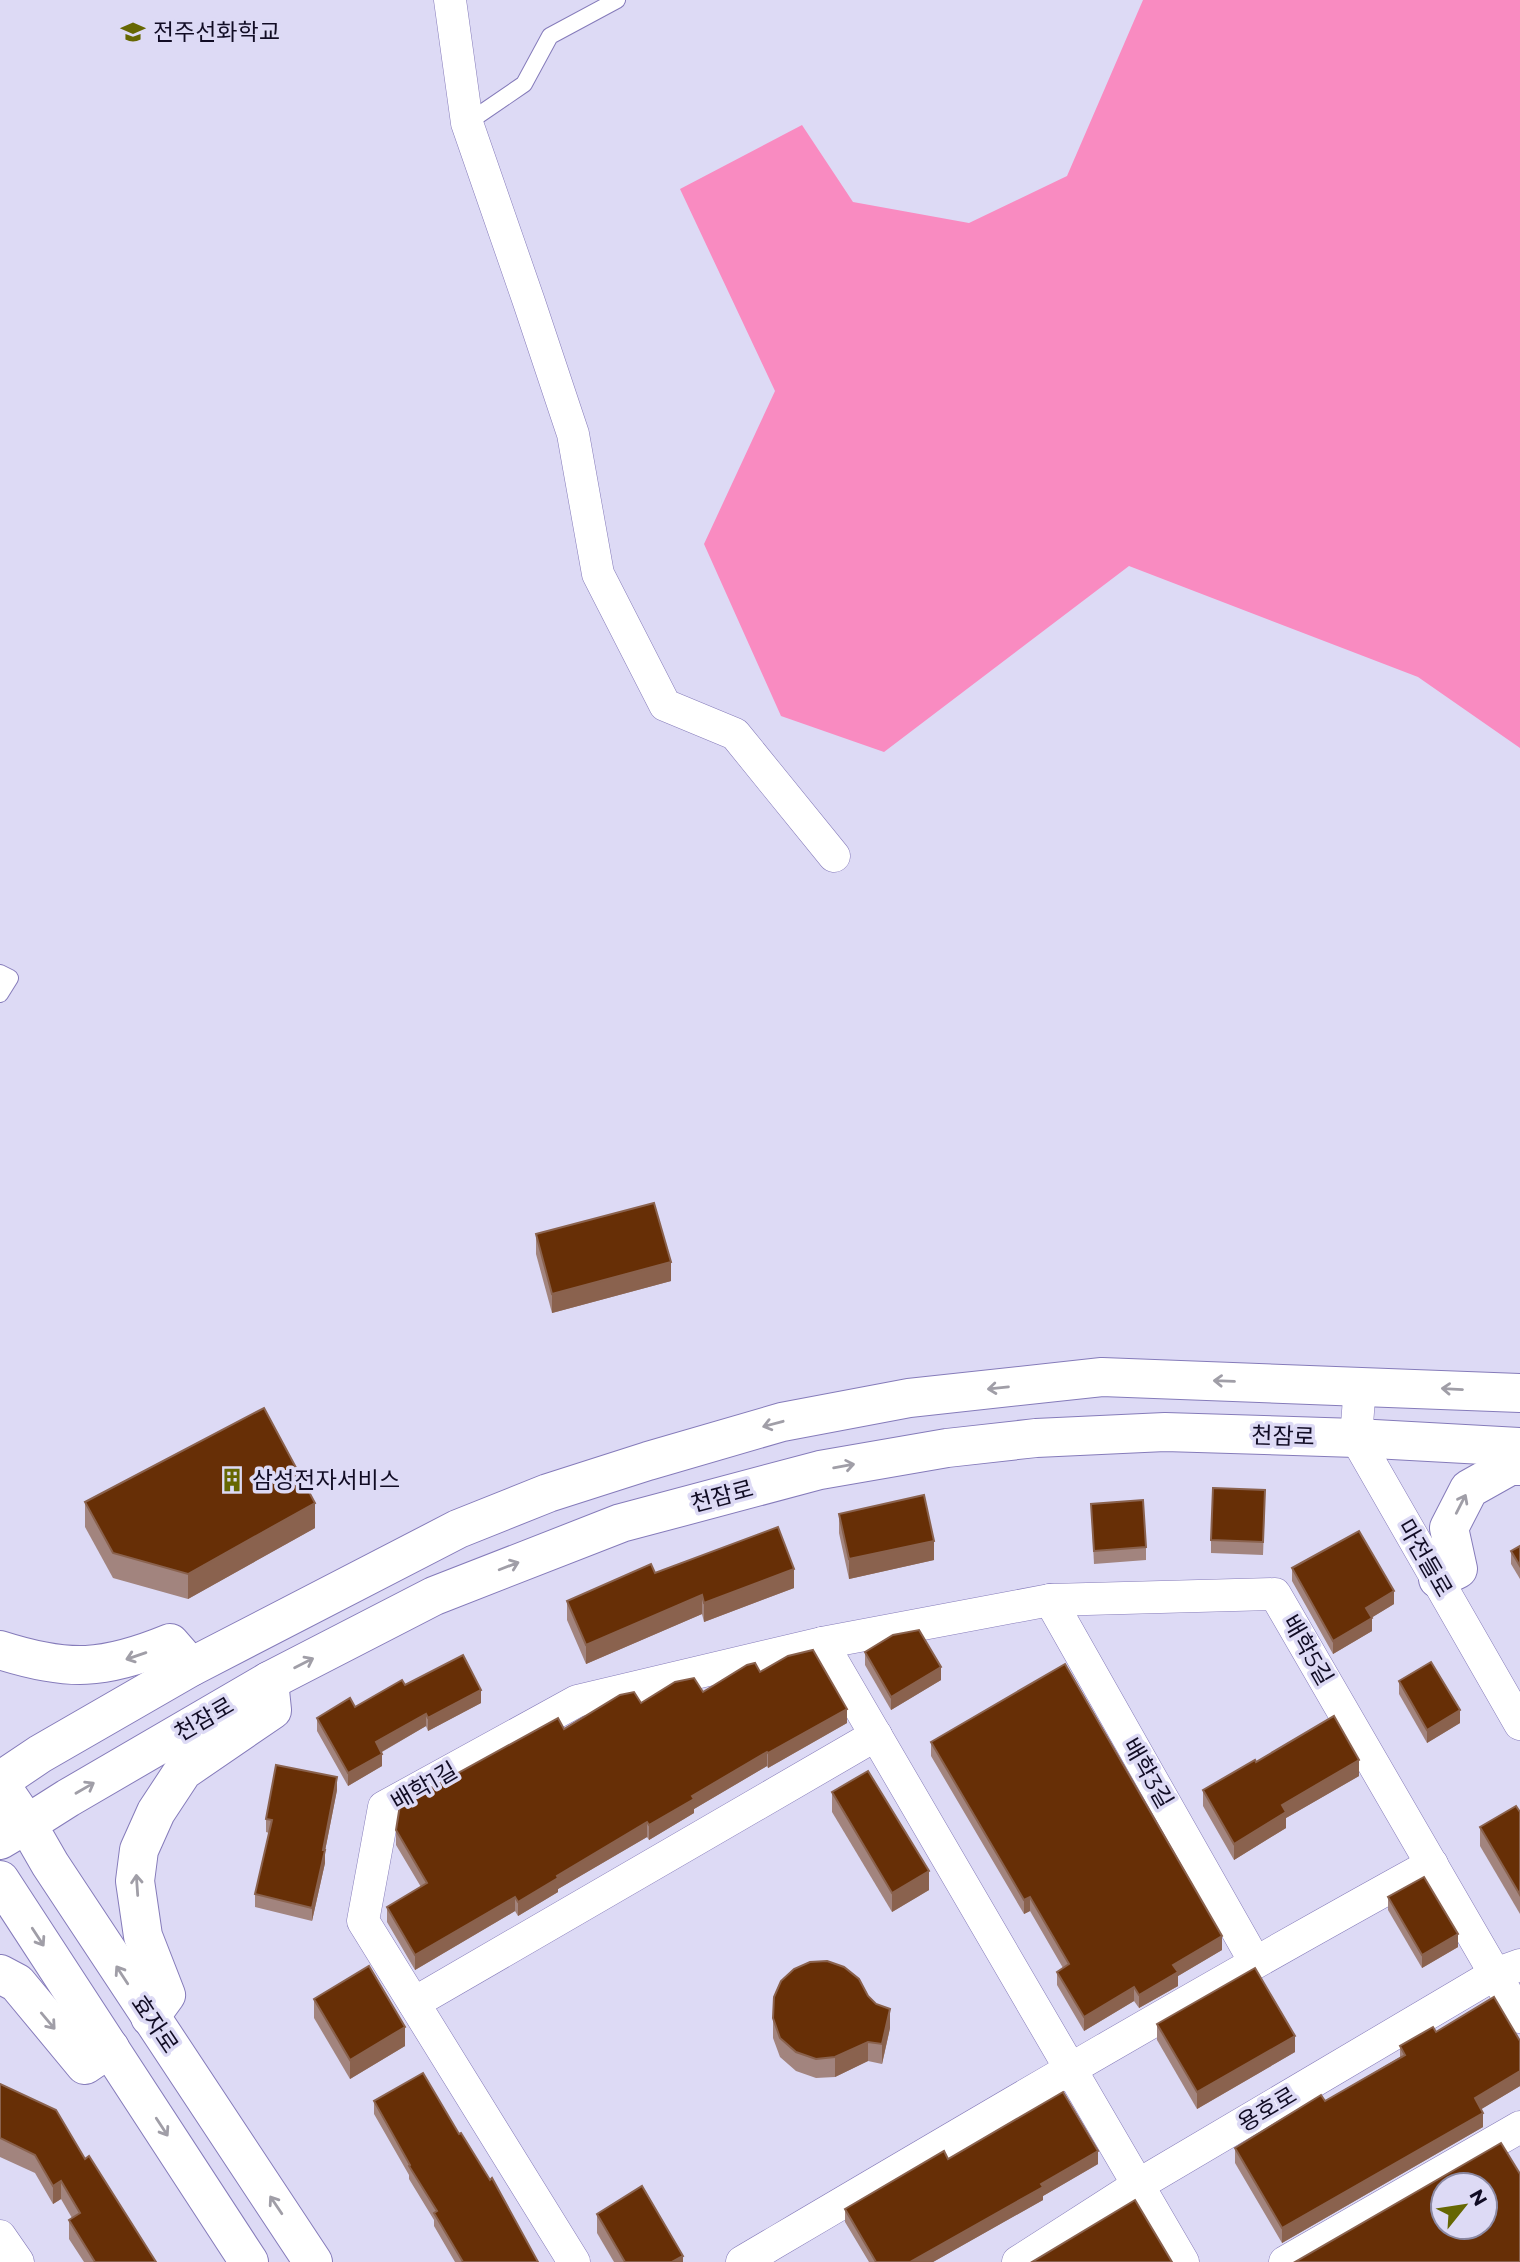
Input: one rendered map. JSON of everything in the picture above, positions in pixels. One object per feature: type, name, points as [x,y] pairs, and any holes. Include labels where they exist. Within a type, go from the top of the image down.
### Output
[{"type":"street","points":[[450,0],[467,123],[573,434],[598,574],[666,705],[735,734],[834,856]]},
{"type":"street","points":[[0,1783],[40,1754],[191,1667],[458,1529],[548,1493],[782,1422],[909,1398],[1102,1377],[1520,1393]]},
{"type":"street","points":[[1356,1438],[1360,1385]]},
{"type":"street","name":"천잠로","points":[[14,1832],[269,1681],[435,1596],[609,1528],[820,1470],[947,1448],[1036,1438],[1165,1432],[1520,1447]]},
{"type":"street","name":"마전들로","points":[[1356,1438],[1520,1724]]},
{"type":"street","points":[[1437,1579],[1458,1569],[1449,1528],[1469,1489],[1510,1466],[1520,1466]]},
{"type":"street","name":"배학5길","points":[[1050,1600],[1275,1594],[1432,1864],[1508,1969],[1520,2017]]},
{"type":"street","points":[[1050,1600],[822,1643],[1183,2262]]},
{"type":"street","name":"배학3길","points":[[1050,1600],[1255,1962]]},
{"type":"street","points":[[0,1650],[60,1665],[101,1665],[135,1657],[170,1643],[191,1667]]},
{"type":"street","name":"배학1길","points":[[574,2262],[363,1921],[384,1807],[577,1701],[822,1643]]},
{"type":"street","points":[[150,2017],[166,1995],[143,1936],[135,1881],[139,1850],[156,1812],[183,1771],[272,1710],[269,1681]]},
{"type":"street","points":[[414,2003],[876,1735]]},
{"type":"street","name":"효자로","points":[[0,1783],[14,1832],[50,1864],[313,2262]]},
{"type":"street","points":[[742,2262],[1070,2068],[1432,1864]]},
{"type":"street","points":[[0,1880],[249,2262]]},
{"type":"street","name":"용호로","points":[[1018,2262],[1138,2185],[1508,1969]]},
{"type":"street","points":[[0,1975],[17,1983],[85,2065],[110,2048]]},
{"type":"street","points":[[1285,2262],[1520,2127]]},
{"type":"lane","points":[[467,123],[524,85],[550,36],[617,0]]},
{"type":"lane","points":[[0,973],[9,978],[0,994]]},
{"type":"shaded area","points":[[1143,0],[1520,0],[1520,748],[1418,677],[1129,566],[884,752],[781,716],[704,544],[775,391],[680,189],[802,125],[853,202],[969,223],[1067,176]]},
{"type":"building","points":[[654,1203],[671,1262],[552,1294],[536,1234]]},
{"type":"building","name":"삼성전자서비스","points":[[264,1408],[315,1503],[188,1574],[113,1553],[85,1502]]},
{"type":"building","points":[[1213,1488],[1265,1490],[1263,1542],[1211,1540]]},
{"type":"building","points":[[924,1495],[934,1541],[849,1559],[839,1514]]},
{"type":"building","points":[[1143,1500],[1146,1547],[1094,1551],[1091,1504]]},
{"type":"building","points":[[778,1527],[794,1569],[704,1603],[702,1595],[586,1645],[567,1601],[651,1564],[655,1573]]},
{"type":"building","points":[[1359,1531],[1394,1591],[1366,1608],[1372,1618],[1333,1641],[1292,1568]]},
{"type":"building","points":[[1520,1546],[1520,1566],[1511,1551]]},
{"type":"building","points":[[919,1630],[941,1667],[891,1697],[865,1652],[893,1635]]},
{"type":"building","points":[[813,1650],[847,1709],[767,1752],[649,1825],[647,1822],[518,1902],[515,1897],[415,1955],[387,1907],[427,1883],[396,1830],[400,1805],[558,1718],[564,1729],[620,1695],[634,1692],[641,1703],[675,1682],[694,1678],[703,1692],[747,1665],[755,1663],[760,1672],[788,1656]]},
{"type":"building","points":[[463,1655],[481,1690],[428,1718],[426,1714],[376,1742],[382,1754],[348,1773],[317,1718],[350,1698],[355,1707],[402,1680],[405,1685]]},
{"type":"building","points":[[1431,1662],[1460,1710],[1427,1730],[1399,1681]]},
{"type":"building","points":[[1065,1664],[1222,1936],[1173,1965],[1178,1972],[1139,1995],[1134,1987],[1084,2017],[1057,1972],[1069,1964],[1030,1897],[1024,1900],[931,1742]]},
{"type":"building","points":[[1334,1716],[1359,1760],[1282,1805],[1286,1812],[1234,1844],[1203,1790]]},
{"type":"building","points":[[276,1765],[337,1777],[312,1908],[255,1894],[272,1820],[266,1819]]},
{"type":"building","points":[[868,1771],[929,1871],[892,1893],[832,1792]]},
{"type":"building","points":[[1516,1806],[1520,1812],[1520,1895],[1480,1827]]},
{"type":"building","points":[[1424,1877],[1458,1934],[1422,1955],[1388,1897]]},
{"type":"building","points":[[827,1961],[844,1967],[859,1979],[868,1996],[876,2004],[890,2009],[882,2044],[868,2042],[835,2057],[816,2059],[796,2052],[780,2038],[773,2018],[774,1997],[781,1981],[794,1969],[810,1962]]},
{"type":"building","points":[[369,1966],[405,2027],[350,2060],[314,1999]]},
{"type":"building","points":[[1255,1968],[1295,2036],[1197,2092],[1157,2024]]},
{"type":"building","points":[[1494,1997],[1520,2041],[1520,2071],[1475,2098],[1483,2113],[1282,2228],[1235,2148],[1321,2095],[1325,2101],[1405,2055],[1400,2046],[1433,2027],[1436,2032]]},
{"type":"building","points":[[423,2073],[459,2134],[461,2133],[490,2180],[492,2178],[538,2262],[463,2262],[374,2101]]},
{"type":"building","points":[[0,2084],[56,2110],[85,2159],[89,2156],[156,2262],[95,2262],[69,2220],[80,2213],[61,2181],[53,2186],[35,2155],[0,2138]]},
{"type":"building","points":[[1063,2092],[1098,2151],[1041,2184],[1043,2187],[910,2262],[876,2262],[845,2209],[944,2151],[948,2159]]},
{"type":"building","points":[[1501,2143],[1520,2174],[1520,2262],[1295,2262],[1429,2185],[1429,2241],[1499,2241],[1499,2171],[1453,2171]]},
{"type":"building","points":[[642,2186],[683,2256],[672,2262],[625,2262],[597,2214]]},
{"type":"building","points":[[1135,2200],[1172,2262],[1032,2262]]},
{"type":"place","name":"전주선화학교","points":[[133,32]]},
{"type":"place","name":"삼성전자서비스","points":[[232,1480]]}]
